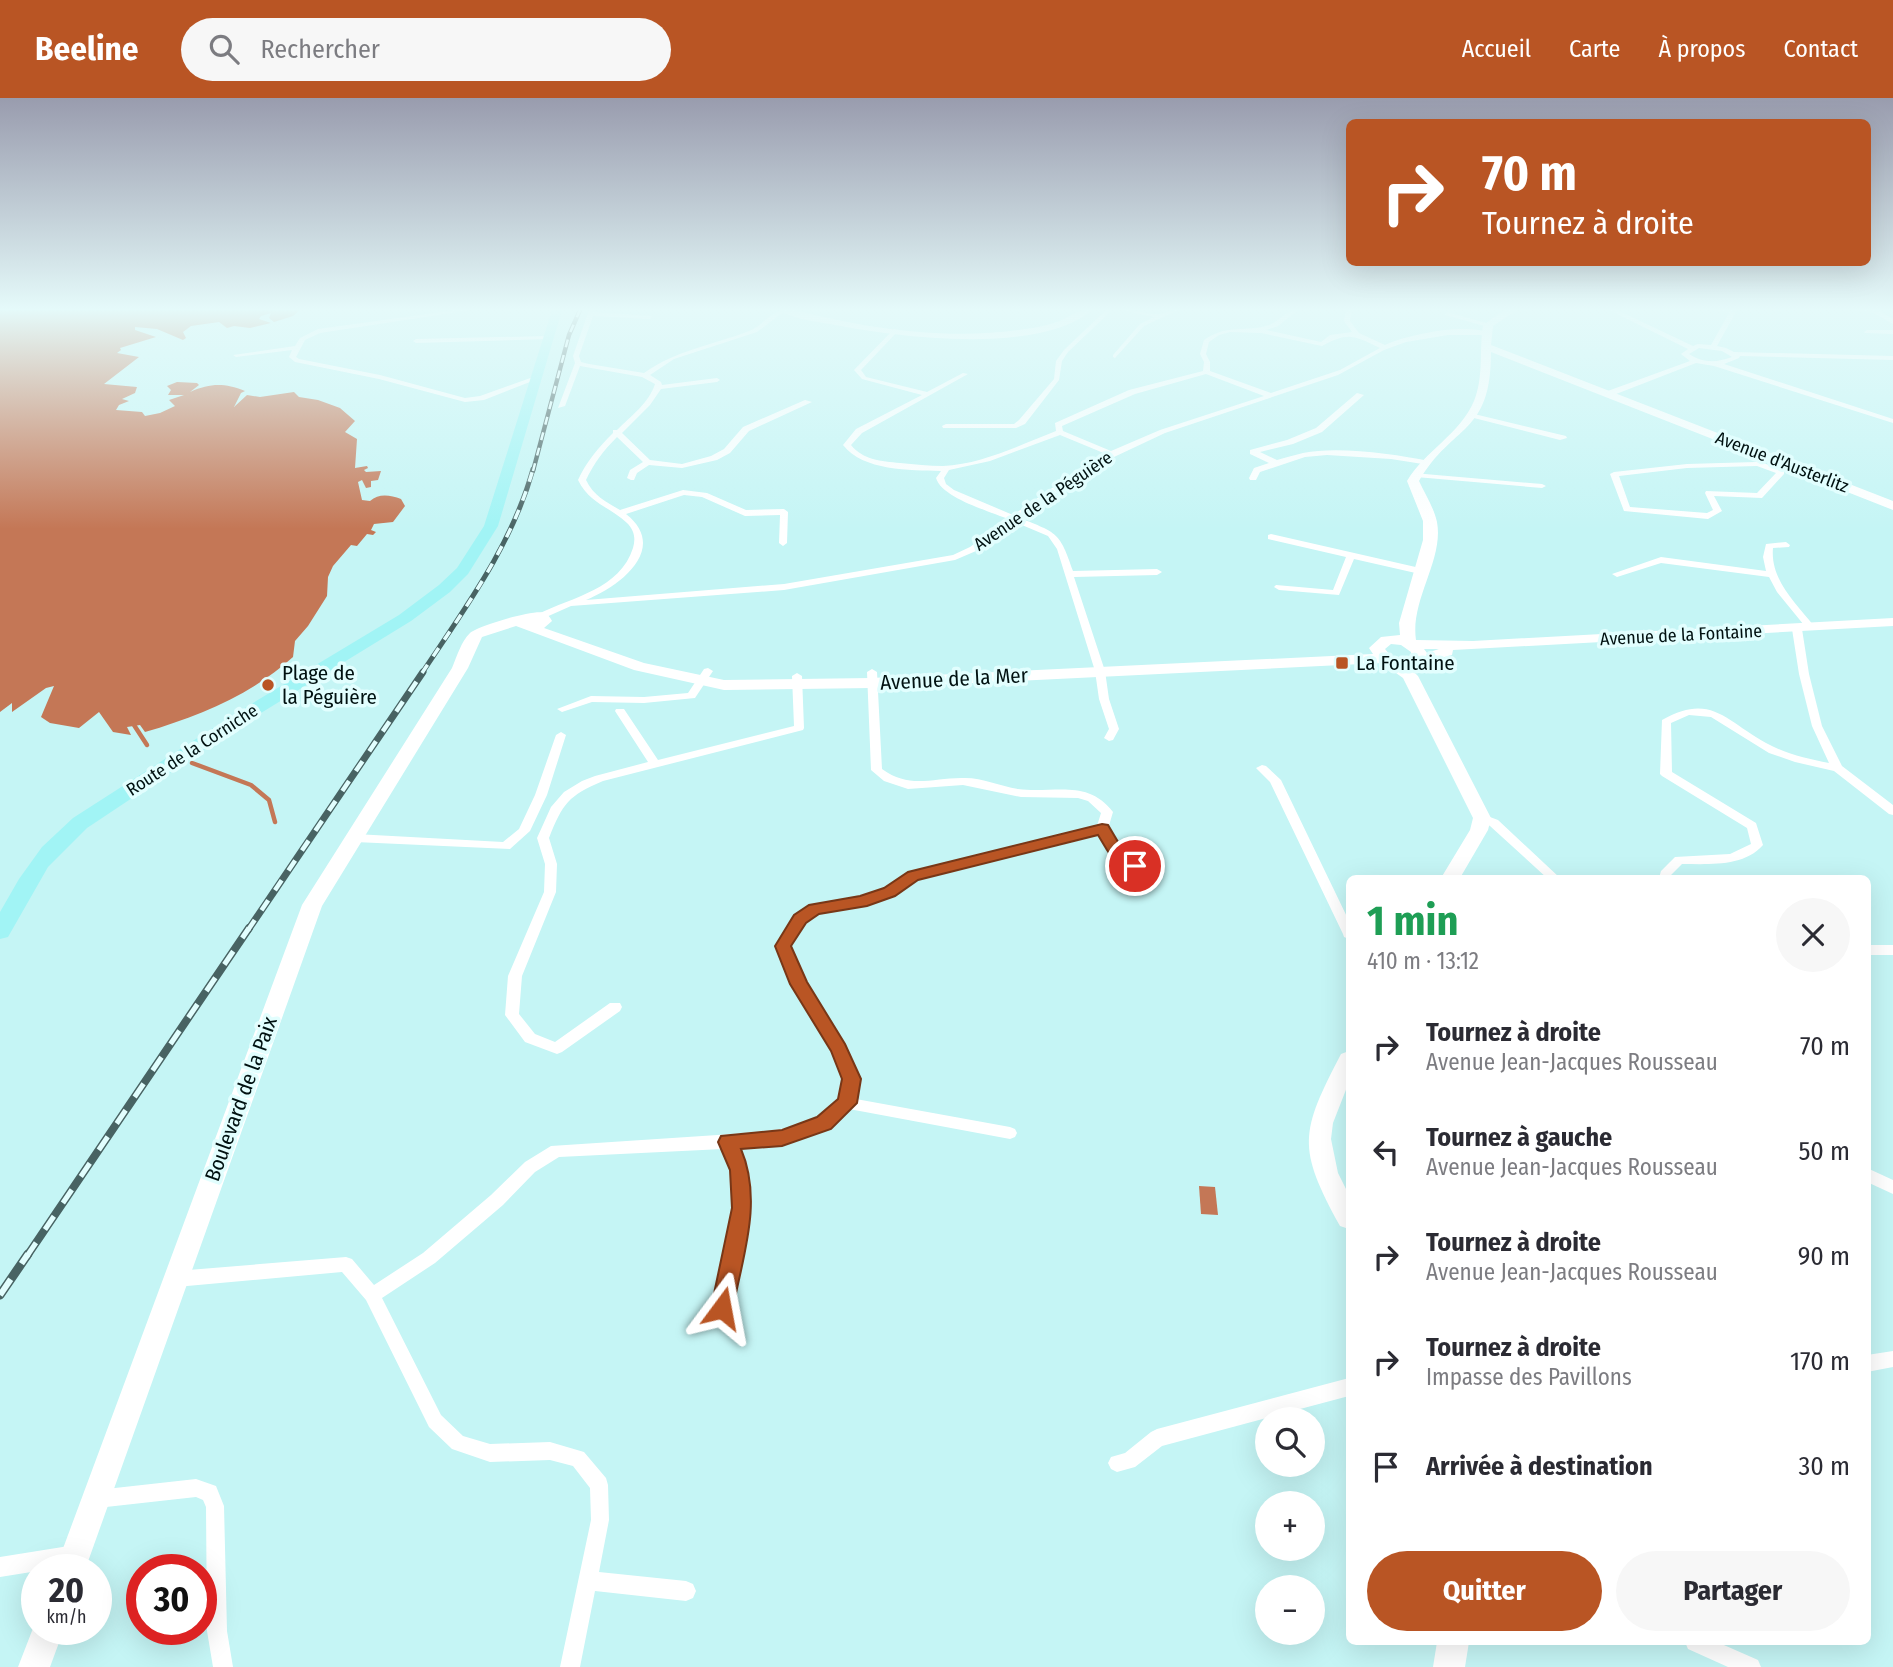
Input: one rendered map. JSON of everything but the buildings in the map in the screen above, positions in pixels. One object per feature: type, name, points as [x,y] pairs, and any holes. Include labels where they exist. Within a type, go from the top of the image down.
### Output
[{"type":"main road","name":"Route de la Corniche","points":[[0,931],[35,872],[53,847],[73,828],[194,748],[399,622],[452,586],[483,544],[491,526],[535,383]]},
{"type":"street","points":[[403,383],[465,400],[481,398],[520,383]]},
{"type":"street","points":[[561,406],[570,383]]},
{"type":"street","points":[[657,383],[659,387]]},
{"type":"street","points":[[659,387],[691,383]]},
{"type":"street","points":[[885,383],[928,394]]},
{"type":"street","points":[[948,383],[859,430],[847,445],[852,454],[862,460],[882,464],[946,468],[1014,449],[1060,432],[1112,454]]},
{"type":"street","points":[[946,426],[1016,426],[1054,383]]},
{"type":"street","points":[[1060,432],[1058,425],[1114,399],[1158,383]]},
{"type":"street","points":[[1237,383],[1269,395]]},
{"type":"street","name":"Avenue de la Péguière","points":[[533,622],[572,604],[784,587],[955,557],[973,549],[1071,479],[1112,454],[1185,423],[1304,383]]},
{"type":"street","points":[[1429,531],[1405,479],[1473,415],[1485,383]]},
{"type":"street","name":"Avenue d'Austerlitz","points":[[1581,383],[1762,460],[1893,506]]},
{"type":"street","points":[[1608,394],[1637,383]]},
{"type":"street","points":[[1776,383],[1893,421]]},
{"type":"street","points":[[572,604],[604,590],[622,576],[638,548],[639,534],[629,519],[586,489],[582,480],[586,468],[616,432],[652,399],[659,387]]},
{"type":"street","points":[[1276,463],[1253,452],[1290,442],[1319,430],[1360,396]]},
{"type":"street","points":[[616,432],[630,443],[636,454],[648,462],[682,466],[714,458],[727,451],[746,429],[808,402]]},
{"type":"street","points":[[1473,415],[1563,438]]},
{"type":"street","points":[[1253,478],[1256,470],[1304,455],[1327,453],[1423,462]]},
{"type":"street","points":[[1762,460],[1780,472],[1759,496],[1709,493],[1718,511],[1708,516],[1627,509],[1614,474],[1687,466],[1762,460]]},
{"type":"street","points":[[631,478],[633,472],[648,462]]},
{"type":"street","points":[[1412,657],[1387,651],[1406,623],[1426,557],[1430,521],[1413,483],[1423,462]]},
{"type":"street","points":[[946,468],[940,478],[942,485],[951,492],[1051,534],[1061,549],[1098,665],[1104,699],[1114,729],[1109,738]]},
{"type":"street","points":[[1416,475],[1542,486]]},
{"type":"street","points":[[620,513],[675,493],[693,493],[745,513],[784,512],[783,543]]},
{"type":"street","points":[[1270,537],[1420,571]]},
{"type":"street","points":[[1786,545],[1769,546],[1766,557],[1770,574],[1804,628],[1804,674],[1817,726],[1837,768],[1893,811]]},
{"type":"street","points":[[1279,587],[1336,593],[1351,555]]},
{"type":"street","points":[[1617,574],[1661,560],[1770,574]]},
{"type":"street","points":[[1070,574],[1157,572]]},
{"type":"street","name":"Avenue de la Péguière","points":[[604,590],[613,597],[623,599]]},
{"type":"street","name":"Avenue de la Mer","points":[[533,622],[640,667],[704,676],[797,681],[1387,651],[1412,657]]},
{"type":"street","name":"Boulevard de la Paix","points":[[76,1554],[312,905],[466,654],[476,644],[496,633],[533,622]]},
{"type":"street","name":"Avenue de la Fontaine","points":[[1412,657],[1468,646],[1893,622]]},
{"type":"street","points":[[1406,623],[1412,657],[1482,818],[1479,830],[1453,875]]},
{"type":"street","points":[[562,709],[591,699],[644,700],[691,696],[704,676]]},
{"type":"street","points":[[871,678],[877,770],[888,780],[919,786],[974,781],[1024,794],[1071,793],[1085,796],[1098,802],[1107,812],[1102,829],[1122,860],[1149,872]]},
{"type":"street","points":[[615,1007],[557,1048],[530,1038],[512,1015],[514,976],[550,892],[551,864],[543,838],[558,802],[572,789],[598,778],[799,728],[797,681]]},
{"type":"street","points":[[1665,875],[1679,860],[1713,860],[1746,855],[1757,845],[1752,827],[1666,774],[1666,722],[1682,713],[1698,710],[1726,721],[1763,745],[1804,762],[1837,768]]},
{"type":"street","points":[[620,711],[655,764]]},
{"type":"street","points":[[355,838],[506,846],[524,831],[541,795],[561,734]]},
{"type":"street","points":[[1262,768],[1275,780],[1346,928]]},
{"type":"street","points":[[1482,818],[1494,823],[1551,875]]},
{"type":"street","points":[[372,1294],[429,1258],[497,1200],[530,1167],[556,1151],[782,1138],[824,1123],[847,1103],[852,1079],[839,1049],[799,984],[783,946],[800,919],[815,909],[861,902],[890,892],[913,876],[1102,829]]},
{"type":"street","points":[[1871,950],[1893,950]]},
{"type":"street","points":[[1346,1066],[1326,1103],[1319,1127],[1318,1152],[1327,1181],[1346,1213]]},
{"type":"street","points":[[847,1103],[1010,1133]]},
{"type":"street","points":[[722,1308],[743,1208],[740,1170],[728,1142]]},
{"type":"street","points":[[1871,1177],[1893,1187]]},
{"type":"street","points":[[176,1279],[346,1264],[372,1294],[435,1421],[458,1443],[490,1454],[550,1451],[578,1458],[599,1485],[600,1520],[570,1667]]},
{"type":"street","points":[[1871,1363],[1893,1359]]},
{"type":"street","points":[[1117,1463],[1129,1461],[1157,1438],[1346,1388]]},
{"type":"street","points":[[97,1499],[196,1488],[209,1493],[215,1506],[217,1631],[223,1667]]},
{"type":"street","points":[[0,1567],[21,1566]]},
{"type":"street","points":[[589,1581],[687,1591]]},
{"type":"street","points":[[34,1667],[42,1645]]},
{"type":"street","points":[[1448,1667],[1452,1645]]},
{"type":"street","points":[[1702,1645],[1751,1667]]},
{"type":"shaded area","points":[[0,383],[105,383],[137,387],[135,393],[122,399],[129,401],[119,405],[116,410],[142,412],[145,416],[175,406],[169,400],[184,395],[168,395],[171,390],[167,386],[174,383],[199,385],[190,392],[218,385],[245,391],[241,393],[234,407],[247,395],[260,397],[294,392],[299,397],[340,408],[355,421],[345,432],[357,439],[355,468],[367,466],[364,470],[366,472],[381,471],[378,480],[371,481],[371,487],[366,488],[362,480],[358,482],[362,500],[370,501],[389,496],[401,499],[405,506],[393,522],[374,524],[371,530],[376,532],[373,535],[367,534],[357,546],[351,545],[333,566],[328,577],[327,596],[295,641],[293,657],[260,682],[224,703],[145,732],[140,725],[127,727],[131,735],[113,732],[99,712],[79,728],[50,723],[41,717],[54,686],[46,688],[12,712],[12,703],[0,712]]},
{"type":"shaded area","points":[[1199,1186],[1215,1187],[1218,1215],[1201,1214]]},
{"type":"waterway","points":[[134,725],[147,745]]},
{"type":"waterway","points":[[192,763],[251,785],[269,800],[275,822]]},
{"type":"railway","points":[[533,471],[556,383]]},
{"type":"railway","points":[[422,673],[500,550],[513,524],[533,469]]},
{"type":"railway","points":[[248,930],[423,672]]},
{"type":"railway","points":[[27,1256],[249,928]]},
{"type":"railway","points":[[0,1295],[28,1254]]},
{"type":"place","name":"La Fontaine","points":[[1342,663]]},
{"type":"place","name":"Plage de la Péguière","points":[[268,685]]},
{"type":"route","points":[[722,1308],[743,1208],[740,1170],[728,1142],[782,1138],[824,1123],[847,1103],[852,1079],[839,1049],[799,984],[783,946],[800,919],[815,909],[861,902],[890,892],[913,876],[1102,829],[1122,860],[1135,866]]}]
